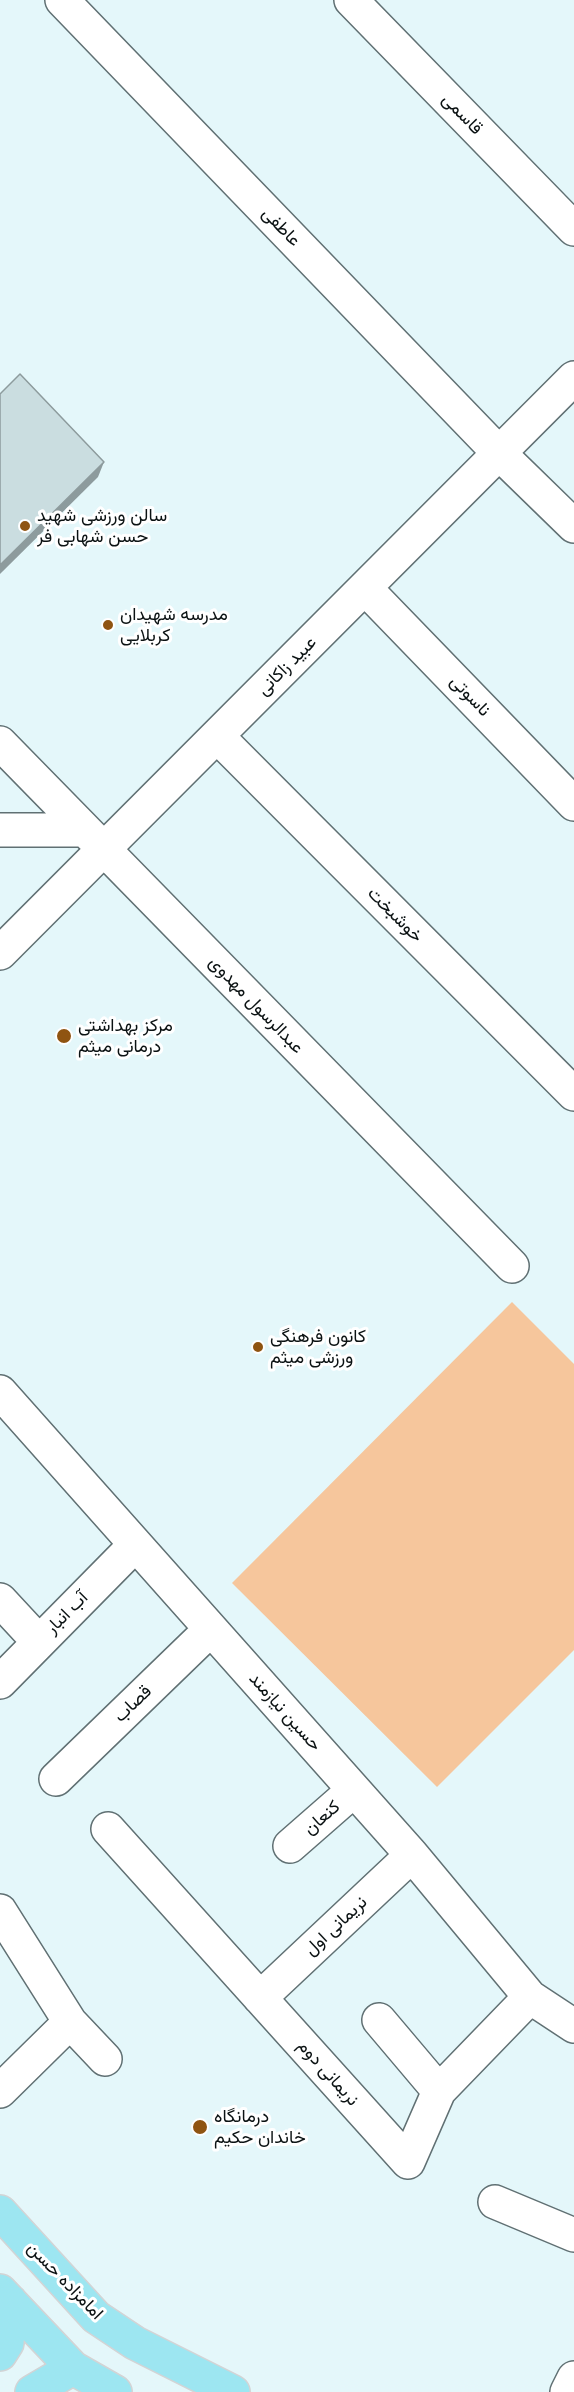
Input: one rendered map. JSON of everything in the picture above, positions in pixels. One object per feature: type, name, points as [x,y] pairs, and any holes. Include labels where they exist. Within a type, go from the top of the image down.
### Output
[{"type":"main road","name":"امامزاده حسن","points":[[0,2212],[96,2317],[135,2343],[233,2392]]},
{"type":"main road","points":[[0,2354],[7,2343],[5,2296]]},
{"type":"main road","points":[[5,2296],[73,2368],[115,2392]]},
{"type":"main road","points":[[32,2392],[73,2368]]},
{"type":"street","name":"عاطفی","points":[[62,0],[499,453],[574,526]]},
{"type":"street","name":"قاسمی","points":[[351,0],[574,229]]},
{"type":"street","name":"عبید زاکانی","points":[[0,953],[94,839],[217,736],[574,378]]},
{"type":"street","name":"ناسوتی","points":[[365,588],[574,804]]},
{"type":"street","name":"خوشبخت","points":[[217,736],[574,1094]]},
{"type":"street","name":"عبدالرسول مهدوی","points":[[0,743],[512,1266]]},
{"type":"street","points":[[0,830],[94,839]]},
{"type":"street","name":"حسین نیازمند","points":[[6,1411],[135,1545],[211,1629],[412,1855],[531,1997],[574,2026]]},
{"type":"street","name":"آب انبار","points":[[0,1682],[135,1545]]},
{"type":"street","points":[[0,1600],[39,1642]]},
{"type":"street","name":"قصاب","points":[[56,1779],[211,1629]]},
{"type":"street","name":"کنعان","points":[[290,1846],[354,1790]]},
{"type":"street","name":"نریمانی دوم","points":[[108,1829],[408,2162],[439,2091],[531,1997]]},
{"type":"street","name":"نریمانی اول","points":[[260,1998],[412,1855]]},
{"type":"street","points":[[0,1911],[70,2022],[105,2059]]},
{"type":"street","points":[[379,2020],[439,2091]]},
{"type":"street","points":[[0,2091],[70,2022]]},
{"type":"street","points":[[495,2202],[574,2235]]},
{"type":"street","points":[[567,2392],[574,2378]]},
{"type":"shaded area","points":[[512,1302],[574,1364],[574,1650],[437,1787],[232,1583]]},
{"type":"building","name":"سالن ورزشی شهید حسن شهابی فر","points":[[20,374],[104,462],[0,565],[0,394]]},
{"type":"place","name":"سالن ورزشی شهید حسن شهابی فر","points":[[25,526]]},
{"type":"place","name":"مدرسه شهیدان کربلایی","points":[[108,625]]},
{"type":"place","name":"مرکز بهداشتی درمانی میثم","points":[[64,1036]]},
{"type":"place","name":"کانون فرهنگی ورزشی میثم","points":[[258,1347]]},
{"type":"place","name":"درمانگاه خاندان حکیم","points":[[200,2127]]}]
